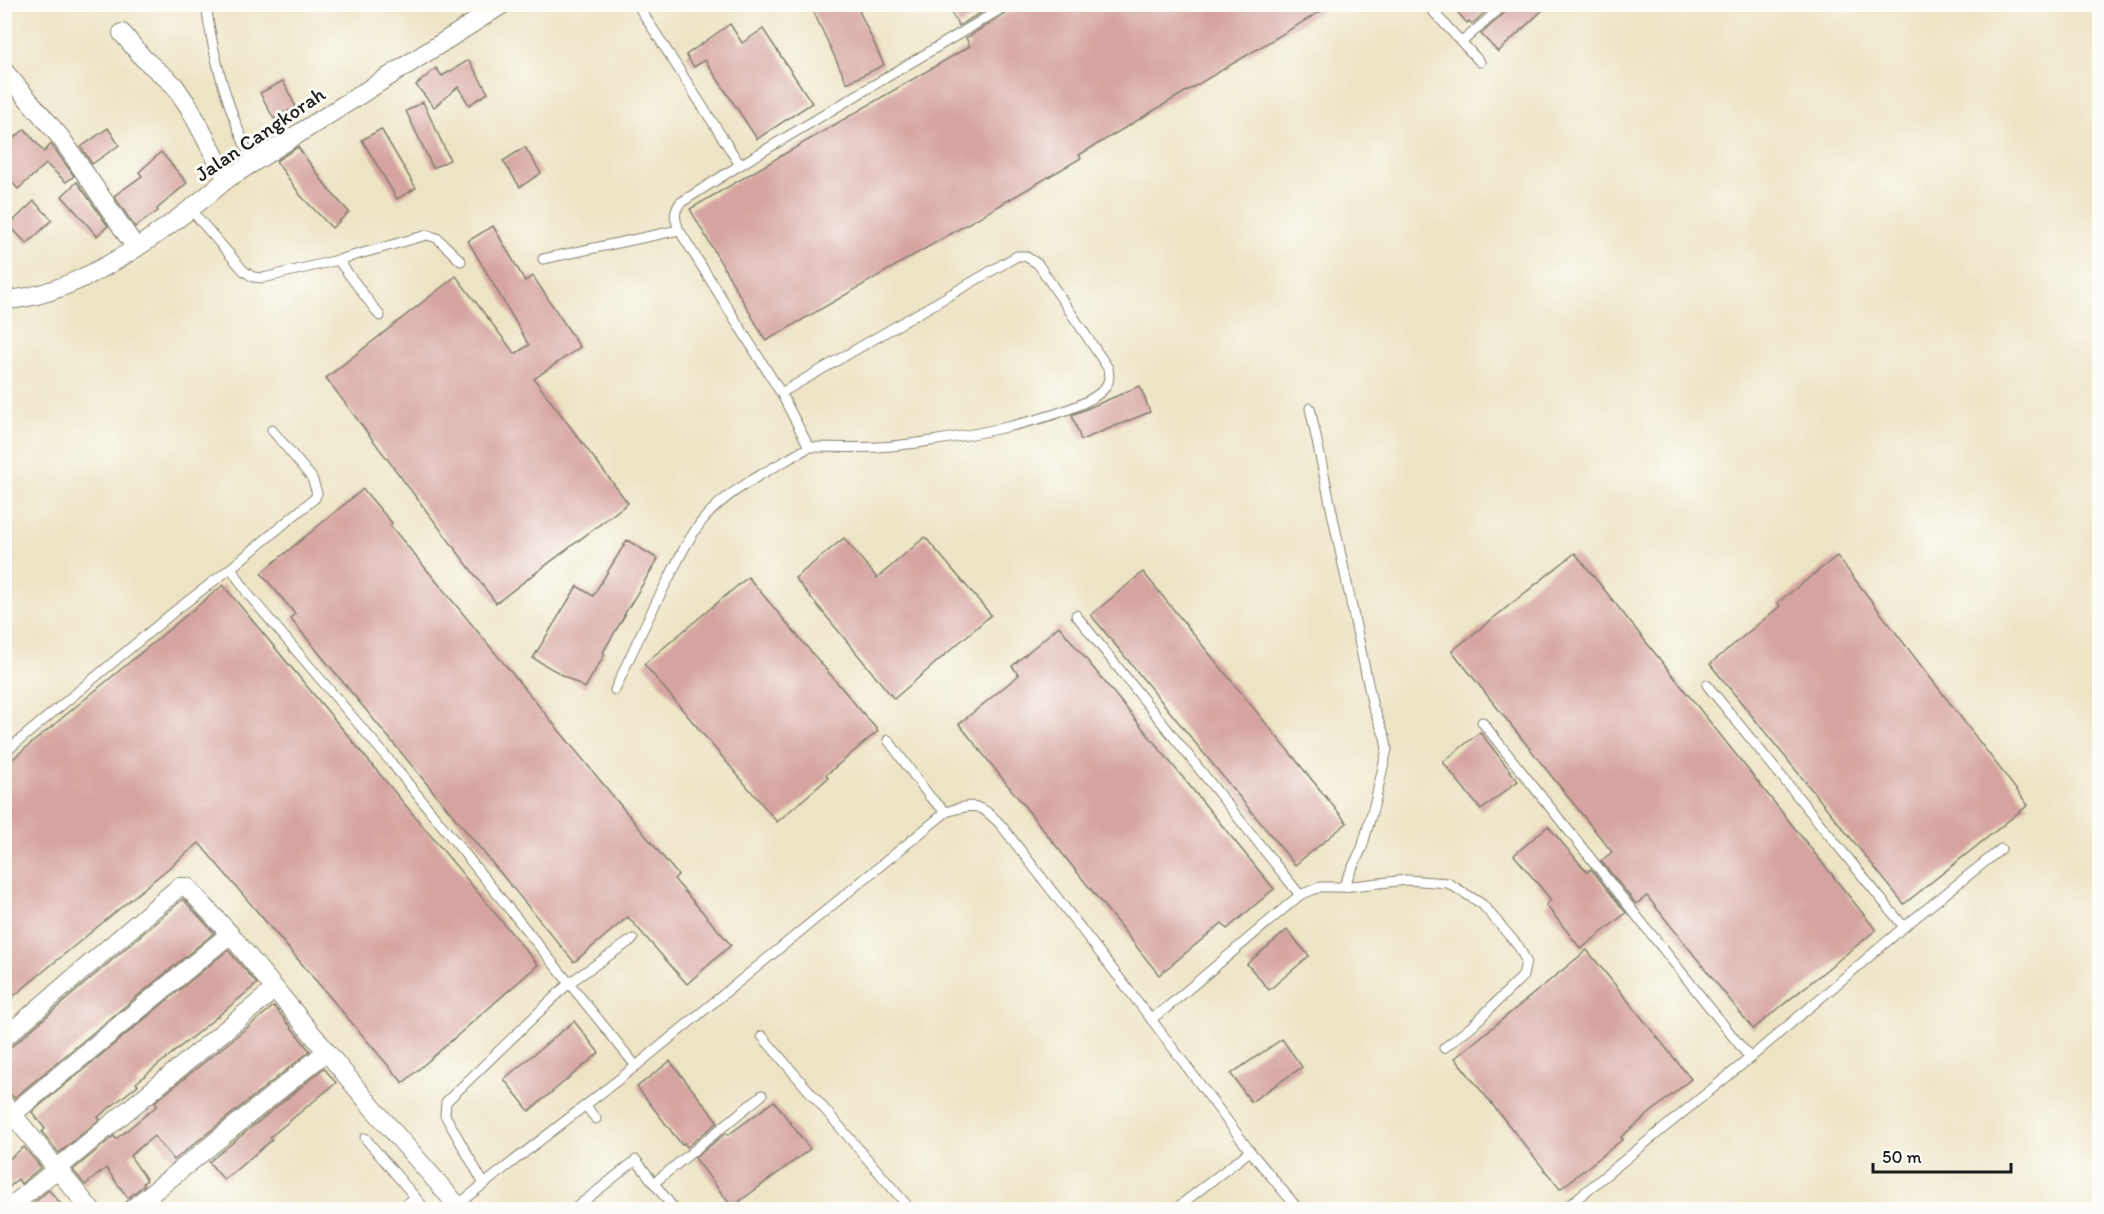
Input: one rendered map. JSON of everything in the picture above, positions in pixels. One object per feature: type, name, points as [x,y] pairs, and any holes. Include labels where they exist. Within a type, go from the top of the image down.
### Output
[{"type":"street","name":"Jalan Cangkorah","points":[[4,300],[18,299],[65,286],[136,248],[191,210],[227,178],[504,4]]},
{"type":"street","points":[[123,33],[143,58],[174,85],[189,107],[227,178]]},
{"type":"street","points":[[4,71],[61,138],[136,248]]},
{"type":"street","points":[[4,1038],[179,887],[184,886],[191,889],[230,934],[454,1207]]},
{"type":"street","points":[[91,1209],[58,1168],[7,1113],[230,934]]},
{"type":"street","points":[[7,1209],[275,989]]},
{"type":"street","points":[[131,1209],[326,1052]]},
{"type":"lane","points":[[206,4],[212,45],[238,132],[252,163]]},
{"type":"lane","points":[[637,4],[740,165]]},
{"type":"lane","points":[[809,447],[780,393],[680,230],[675,209],[680,203],[740,165],[1009,4]]},
{"type":"lane","points":[[1426,4],[1480,62]]},
{"type":"lane","points":[[1462,42],[1505,4]]},
{"type":"lane","points":[[191,210],[237,264],[253,277],[263,278],[338,260],[427,235],[437,238],[461,261]]},
{"type":"lane","points":[[543,259],[680,230]]},
{"type":"lane","points":[[615,690],[644,625],[686,544],[699,524],[734,492],[809,447],[880,447],[981,433],[1049,417],[1098,395],[1106,388],[1109,380],[1108,368],[1038,264],[1025,256],[1017,256],[780,393]]},
{"type":"lane","points":[[338,260],[380,316]]},
{"type":"lane","points":[[1310,408],[1373,706],[1385,737],[1387,749],[1377,798],[1362,848],[1343,887]]},
{"type":"lane","points":[[4,753],[315,498],[317,493],[312,478],[272,430]]},
{"type":"lane","points":[[231,568],[248,594],[390,762],[636,1066]]},
{"type":"lane","points":[[1076,615],[1299,895]]},
{"type":"lane","points":[[1707,685],[1904,927]]},
{"type":"lane","points":[[1482,722],[1750,1058]]},
{"type":"lane","points":[[888,740],[930,797],[946,812]]},
{"type":"lane","points":[[454,1207],[636,1066],[946,812],[965,806],[978,806],[990,813],[1151,1019],[1250,1151],[1299,1209]]},
{"type":"lane","points":[[1563,1209],[1750,1058],[1904,927],[2001,849]]},
{"type":"lane","points":[[1151,1019],[1299,895],[1320,887],[1343,887],[1407,880],[1448,883],[1482,904],[1519,947],[1526,961],[1523,976],[1472,1026],[1444,1048]]},
{"type":"lane","points":[[484,1184],[445,1115],[446,1102],[569,982],[633,939]]},
{"type":"lane","points":[[762,1036],[911,1209]]},
{"type":"lane","points":[[654,1183],[762,1095]]},
{"type":"lane","points":[[586,1106],[596,1119]]},
{"type":"lane","points":[[365,1138],[426,1209]]},
{"type":"lane","points":[[1174,1209],[1250,1151]]},
{"type":"lane","points":[[573,1209],[634,1161],[637,1161],[675,1209]]},
{"type":"lane","points":[[400,1209],[415,1197]]},
{"type":"building","points":[[810,4],[856,4],[884,65],[847,83]]},
{"type":"building","points":[[946,4],[995,4],[959,26]]},
{"type":"building","points":[[1016,4],[1333,4],[1079,155],[1081,158],[766,341],[690,209],[970,46],[966,38],[1012,10]]},
{"type":"building","points":[[1450,4],[1494,4],[1472,24],[1469,21],[1467,23]]},
{"type":"building","points":[[1512,4],[1549,4],[1498,52],[1481,34]]},
{"type":"building","points":[[730,24],[742,43],[763,29],[812,103],[757,139],[705,60],[694,67],[686,55]]},
{"type":"building","points":[[469,60],[488,93],[469,105],[458,87],[434,107],[416,85],[436,68],[442,76]]},
{"type":"building","points":[[283,81],[296,107],[274,119],[260,93]]},
{"type":"building","points":[[423,102],[450,160],[433,168],[406,111]]},
{"type":"building","points":[[108,128],[119,145],[92,164],[81,147]]},
{"type":"building","points":[[25,129],[44,152],[51,144],[74,176],[66,182],[46,164],[18,189],[4,174],[4,146]]},
{"type":"building","points":[[381,129],[416,188],[397,199],[362,140]]},
{"type":"building","points":[[298,147],[329,190],[349,212],[332,228],[301,196],[276,161]]},
{"type":"building","points":[[525,147],[541,173],[520,187],[503,161]]},
{"type":"building","points":[[161,152],[187,183],[157,209],[158,211],[135,227],[114,196],[142,176],[139,172]]},
{"type":"building","points":[[77,182],[108,226],[97,236],[62,196]]},
{"type":"building","points":[[34,201],[52,220],[27,244],[9,225]]},
{"type":"building","points":[[493,226],[525,281],[533,276],[580,347],[534,379],[628,503],[496,603],[326,378],[456,276],[515,354],[529,345],[468,241]]},
{"type":"building","points":[[1140,386],[1150,412],[1081,440],[1072,415]]},
{"type":"building","points":[[363,489],[392,523],[390,525],[678,875],[674,879],[731,945],[687,984],[628,917],[574,962],[290,618],[295,614],[261,573]]},
{"type":"building","points":[[925,537],[991,615],[894,699],[795,578],[844,538],[877,578]]},
{"type":"building","points":[[627,540],[658,559],[603,652],[605,654],[585,688],[533,658],[577,586],[593,596]]},
{"type":"building","points":[[1575,553],[1876,930],[1753,1029],[1647,896],[1636,904],[1601,861],[1612,852],[1452,651]]},
{"type":"building","points":[[1837,556],[2028,805],[1904,904],[1710,664],[1780,606],[1777,603]]},
{"type":"building","points":[[1143,572],[1347,823],[1295,865],[1091,615]]},
{"type":"building","points":[[748,577],[878,731],[826,775],[828,778],[777,822],[644,664]]},
{"type":"building","points":[[223,585],[538,965],[403,1083],[199,843],[4,1004],[4,766]]},
{"type":"building","points":[[1059,626],[1274,889],[1227,929],[1222,923],[1159,975],[959,724],[1019,675],[1012,666]]},
{"type":"building","points":[[1480,732],[1518,781],[1481,810],[1443,762]]},
{"type":"building","points":[[1548,826],[1587,872],[1591,869],[1626,913],[1581,949],[1546,905],[1551,900],[1514,855]]},
{"type":"building","points":[[183,899],[214,933],[14,1098],[4,1087],[4,1049],[11,1047]]},
{"type":"building","points":[[1287,930],[1309,956],[1269,990],[1247,964]]},
{"type":"building","points":[[228,950],[257,984],[136,1083],[138,1085],[98,1117],[100,1119],[59,1153],[42,1132],[45,1129],[32,1112]]},
{"type":"building","points":[[1587,950],[1691,1079],[1621,1137],[1623,1139],[1560,1189],[1455,1058]]},
{"type":"building","points":[[274,1006],[310,1051],[174,1160],[154,1136],[130,1156],[147,1180],[128,1198],[106,1168],[85,1185],[73,1170],[114,1136],[116,1139],[158,1105],[155,1102]]},
{"type":"building","points":[[574,1021],[599,1053],[529,1111],[504,1079]]},
{"type":"building","points":[[1282,1039],[1302,1067],[1251,1102],[1231,1074]]},
{"type":"building","points":[[670,1061],[718,1122],[687,1147],[684,1143],[682,1145],[637,1087]]},
{"type":"building","points":[[324,1068],[336,1083],[270,1137],[272,1140],[224,1180],[209,1162]]},
{"type":"building","points":[[774,1101],[810,1149],[732,1207],[695,1158],[726,1133],[728,1135]]},
{"type":"building","points":[[24,1147],[41,1167],[21,1184],[18,1179],[4,1192],[4,1163]]},
{"type":"building","points":[[49,1190],[65,1209],[27,1209],[36,1201]]}]
